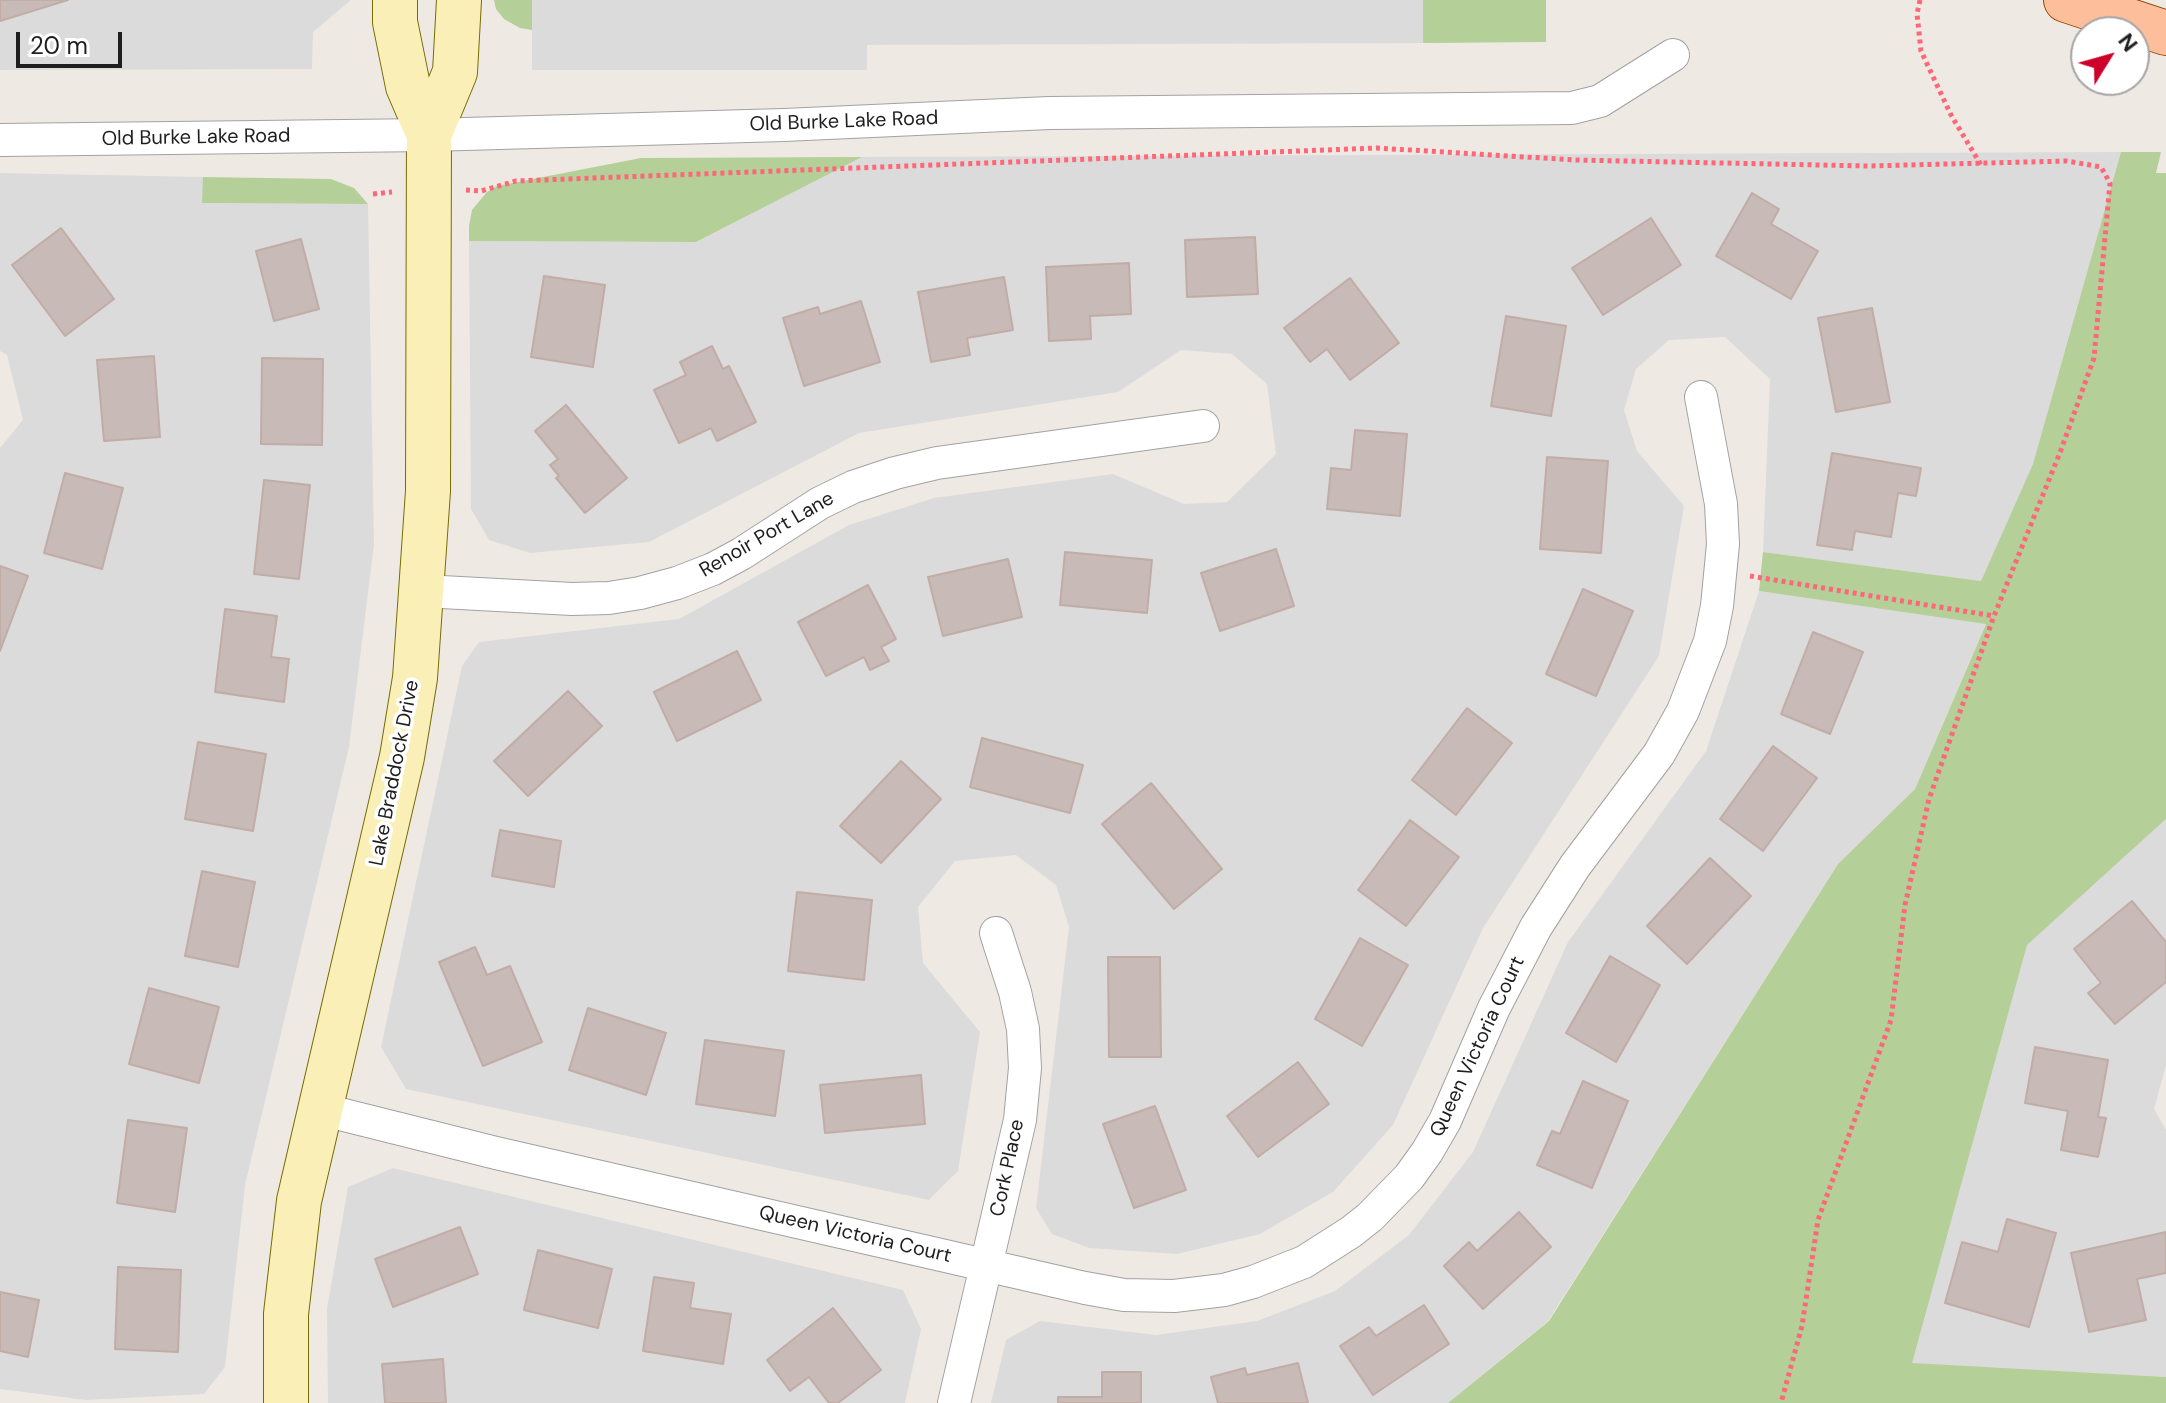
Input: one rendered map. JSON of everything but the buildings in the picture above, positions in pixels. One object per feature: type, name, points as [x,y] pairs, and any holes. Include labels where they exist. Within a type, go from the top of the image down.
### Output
[{"type":"main road","points":[[2066,0],[2166,33]]},
{"type":"street","name":"Lake Braddock Drive","points":[[395,0],[395,22],[408,86],[429,135]]},
{"type":"street","name":"Lake Braddock Drive","points":[[286,1403],[286,1314],[299,1201],[402,757],[415,678],[428,491],[429,135],[455,72],[459,0]]},
{"type":"street","name":"Old Burke Lake Road","points":[[0,140],[429,135],[784,125],[1049,113],[1572,108],[1600,101],[1673,55]]},
{"type":"street","name":"Queen Victoria Court","points":[[320,1109],[496,1153],[1124,1295],[1174,1296],[1238,1286],[1292,1267],[1370,1217],[1409,1177],[1427,1152],[1445,1121],[1494,1008],[1536,927],[1575,866],[1659,754],[1683,711],[1710,641],[1723,544],[1721,504],[1701,397]]},
{"type":"street","name":"Renoir Port Lane","points":[[423,591],[572,599],[640,593],[713,569],[820,503],[853,487],[895,473],[937,463],[1203,426]]},
{"type":"street","name":"Cork Place","points":[[954,1403],[1020,1120],[1025,1068],[1023,1029],[996,933]]},
{"type":"path","points":[[1920,0],[1917,14],[1921,51],[1951,115],[1981,165]]},
{"type":"path","points":[[373,194],[428,188],[481,191],[516,181],[1377,148],[1575,160],[1868,166],[2067,161],[2101,167],[2110,183],[2094,358],[2061,450],[1994,616],[1929,799],[1905,905],[1891,1020],[1818,1220],[1802,1326],[1781,1403]]},
{"type":"path","points":[[1721,573],[1756,576],[1994,616]]},
{"type":"shaded area","points":[[0,0],[351,0],[313,32],[312,69],[0,70]]},
{"type":"shaded area","points":[[532,0],[1423,0],[1423,43],[867,45],[867,70],[532,70]]},
{"type":"shaded area","points":[[2121,152],[2033,465],[1981,581],[1763,552],[1770,379],[1725,337],[1669,340],[1636,369],[1624,410],[1637,451],[1684,506],[1659,656],[1483,928],[1393,1125],[1333,1192],[1260,1234],[1177,1254],[1089,1248],[1052,1234],[1036,1208],[1069,927],[1056,885],[1016,855],[955,861],[918,907],[923,963],[980,1032],[958,1171],[929,1200],[406,1089],[381,1047],[462,666],[479,642],[679,619],[849,525],[934,498],[1113,474],[1184,504],[1227,502],[1276,454],[1267,384],[1232,354],[1181,350],[1118,392],[859,433],[649,542],[530,553],[489,540],[471,509],[469,241],[696,242],[862,157]]},
{"type":"shaded area","points":[[0,173],[203,177],[203,203],[368,204],[374,544],[349,747],[245,1185],[225,1367],[204,1394],[86,1400],[0,1389],[0,448],[23,420],[7,355],[0,351]]},
{"type":"shaded area","points":[[1759,591],[1986,623],[1915,789],[1838,864],[1548,1321],[1448,1403],[991,1403],[1006,1340],[1040,1321],[1156,1335],[1257,1321],[1335,1291],[1409,1235],[1473,1152],[1568,942],[1706,751]]},
{"type":"shaded area","points":[[2166,819],[2166,1065],[2154,1109],[2166,1130],[2166,1377],[1911,1364],[2027,944]]},
{"type":"shaded area","points":[[393,1168],[903,1290],[921,1329],[905,1403],[328,1403],[327,1309],[348,1187]]},
{"type":"green space","points":[[494,0],[532,0],[532,30],[520,28],[504,19],[496,9]]},
{"type":"green space","points":[[1423,0],[1546,0],[1546,42],[1423,43]]},
{"type":"green space","points":[[2121,152],[2161,152],[2156,173],[2166,173],[2166,819],[2027,945],[1912,1363],[2166,1377],[2166,1403],[1448,1403],[1549,1321],[1838,864],[1915,789],[1986,624],[1759,591],[1763,552],[1981,581],[2033,464]]},
{"type":"green space","points":[[862,157],[696,242],[469,241],[472,210],[487,192],[497,186],[641,158]]},
{"type":"green space","points":[[203,177],[331,179],[354,188],[368,204],[202,203]]}]
